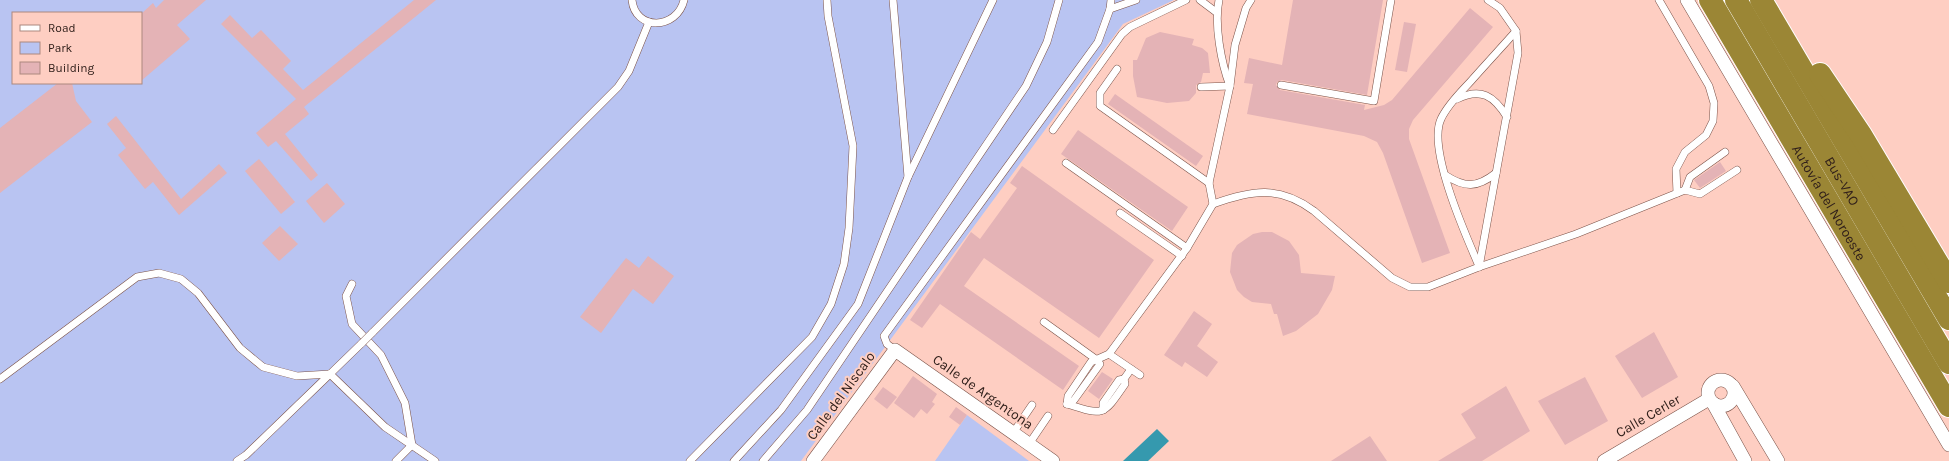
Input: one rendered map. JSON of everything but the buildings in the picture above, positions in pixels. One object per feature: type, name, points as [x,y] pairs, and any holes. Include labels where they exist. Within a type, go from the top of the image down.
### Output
[{"type":"highway","name":"Autovía del Noroeste","points":[[1710,0],[1949,406]]},
{"type":"highway","name":"Bus-VAO","points":[[1736,0],[1949,363]]},
{"type":"highway","points":[[1761,0],[1949,319]]},
{"type":"highway","points":[[1770,0],[1861,135],[1949,282]]},
{"type":"street","points":[[1687,0],[1949,445]]},
{"type":"street","name":"Calle de Argentona","points":[[895,350],[1053,461]]},
{"type":"street","name":"Calle del Níscalo","points":[[813,461],[895,350]]},
{"type":"street","points":[[1745,461],[1711,401],[1708,389],[1714,380],[1725,380],[1733,386],[1778,461]]},
{"type":"street","points":[[1711,401],[1717,406],[1728,405],[1734,396],[1733,386]]},
{"type":"street","name":"Calle Cerler","points":[[1604,461],[1711,401]]},
{"type":"lane","points":[[632,0],[636,11],[642,18],[659,24],[669,21],[677,16],[682,8],[684,0]]},
{"type":"lane","points":[[690,461],[812,337],[831,304],[844,264],[849,228],[853,146],[828,16],[827,0]]},
{"type":"lane","points":[[893,0],[908,177]]},
{"type":"lane","points":[[734,461],[782,410],[858,304],[908,177],[993,0]]},
{"type":"lane","points":[[762,461],[807,410],[1026,86],[1047,42],[1059,0]]},
{"type":"lane","points":[[895,350],[887,344],[884,336],[1098,42],[1110,8],[1111,0]]},
{"type":"lane","points":[[1110,8],[1136,0]]},
{"type":"lane","points":[[1053,130],[1122,34],[1130,27],[1186,0]]},
{"type":"lane","points":[[1200,0],[1216,12]]},
{"type":"lane","points":[[1218,0],[1216,12],[1225,73],[1230,86]]},
{"type":"lane","points":[[1214,204],[1209,183],[1230,86],[1235,45],[1246,8],[1251,0]]},
{"type":"lane","points":[[1281,85],[1374,101],[1391,0]]},
{"type":"lane","points":[[1479,266],[1518,53],[1516,31],[1500,8],[1488,0]]},
{"type":"lane","points":[[1659,0],[1709,86],[1714,103],[1713,121],[1706,135],[1685,152],[1676,169],[1677,193]]},
{"type":"lane","points":[[238,461],[362,343],[618,87],[629,71],[650,22]]},
{"type":"lane","points":[[1479,266],[1445,175],[1440,157],[1437,134],[1441,119],[1453,101],[1516,31]]},
{"type":"lane","points":[[1117,68],[1100,93],[1100,106],[1209,183]]},
{"type":"lane","points":[[1201,87],[1230,86]]},
{"type":"lane","points":[[1453,101],[1468,94],[1484,95],[1498,103],[1507,117]]},
{"type":"lane","points":[[1685,190],[1690,177],[1725,152]]},
{"type":"lane","points":[[1066,163],[1187,248]]},
{"type":"lane","points":[[1131,369],[1124,379],[1119,380],[1103,404],[1103,410],[1094,413],[1067,404],[1068,396],[1091,362],[1109,354],[1182,256],[1214,204],[1240,194],[1256,192],[1280,195],[1301,202],[1392,278],[1410,287],[1428,287],[1479,266],[1576,234],[1685,190],[1700,194],[1737,170]]},
{"type":"lane","points":[[1445,175],[1457,183],[1471,185],[1484,182],[1496,173]]},
{"type":"lane","points":[[1120,213],[1182,256]]},
{"type":"lane","points":[[0,379],[137,277],[159,273],[181,279],[198,293],[240,348],[263,367],[297,376],[330,374],[385,427],[435,461]]},
{"type":"lane","points":[[352,284],[346,296],[352,324],[381,355],[405,403],[412,445]]},
{"type":"lane","points":[[1044,322],[1098,360]]},
{"type":"lane","points":[[1109,354],[1140,375]]},
{"type":"lane","points":[[1013,433],[1032,405]]},
{"type":"lane","points":[[1028,444],[1048,416]]},
{"type":"lane","points":[[396,461],[412,445]]},
{"type":"green space","points":[[0,0],[1174,0],[1123,24],[801,461],[0,461]]},
{"type":"green space","points":[[967,415],[1029,461],[935,461]]},
{"type":"shaded area","points":[[1157,429],[1169,441],[1148,461],[1123,461]]}]
